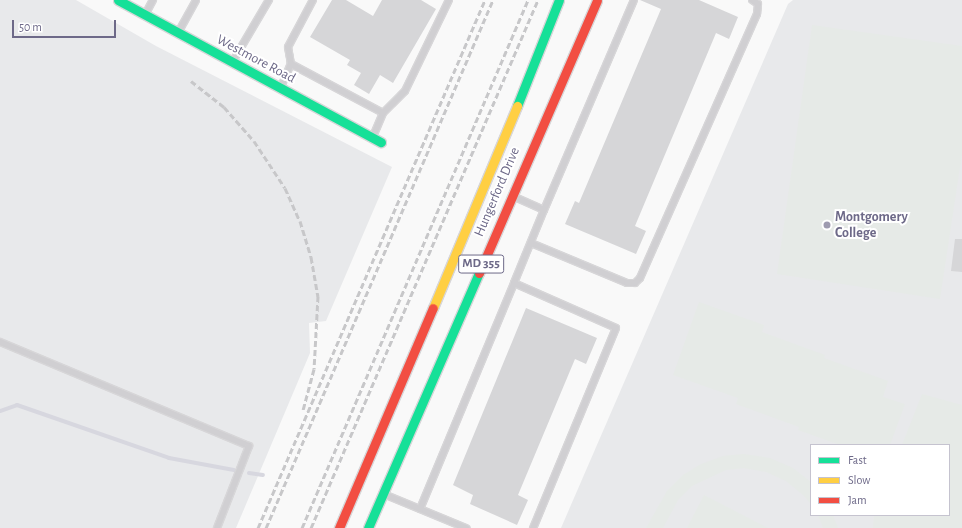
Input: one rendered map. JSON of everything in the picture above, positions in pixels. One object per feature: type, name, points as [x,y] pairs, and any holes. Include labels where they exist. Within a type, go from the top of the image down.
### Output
[{"type":"main road","name":"Westmore Road","points":[[118,0],[382,142]]},
{"type":"main road","name":"Hungerford Drive","points":[[338,528],[488,186],[559,0]]},
{"type":"main road","name":"Hungerford Drive","points":[[368,528],[507,194],[596,0]]},
{"type":"lane","points":[[145,14],[153,0]]},
{"type":"lane","points":[[178,33],[196,0]]},
{"type":"lane","points":[[232,62],[269,0]]},
{"type":"lane","points":[[281,88],[291,64],[288,47],[313,0]]},
{"type":"lane","points":[[372,137],[383,113],[405,91],[449,0]]},
{"type":"lane","points":[[420,509],[544,210],[634,0]]},
{"type":"lane","points":[[531,242],[627,283],[635,283],[640,278],[757,14],[758,4],[752,0]]},
{"type":"lane","points":[[291,64],[383,113]]},
{"type":"lane","points":[[507,194],[544,210]]},
{"type":"lane","points":[[514,283],[616,328],[533,528]]},
{"type":"lane","points":[[0,342],[249,446],[217,528]]},
{"type":"lane","points":[[383,494],[466,528]]},
{"type":"shaded area","points":[[0,0],[76,0],[156,46],[392,167],[326,321],[309,323],[310,353],[236,528],[0,528]]},
{"type":"shaded area","name":"Montgomery College","points":[[793,0],[962,0],[962,528],[561,528],[788,4]]},
{"type":"shaded area","points":[[812,25],[962,46],[962,154],[940,299],[777,274]]},
{"type":"shaded area","points":[[699,302],[764,325],[762,332],[825,355],[824,358],[888,381],[883,397],[905,404],[890,444],[837,444],[798,430],[799,427],[736,404],[738,398],[673,375]]},
{"type":"shaded area","points":[[922,394],[962,405],[962,528],[873,528],[874,516],[950,516],[950,444],[902,444]]},
{"type":"shaded area","points":[[744,454],[770,458],[793,468],[810,481],[810,503],[786,481],[766,472],[744,468],[726,470],[692,486],[678,500],[663,528],[646,528],[667,491],[683,475],[701,464],[723,456]]},
{"type":"shaded area","points":[[704,495],[768,528],[687,528]]},
{"type":"shaded area","points":[[818,516],[833,516],[838,528],[823,528]]},
{"type":"building","points":[[332,0],[346,0],[373,16],[382,0],[421,0],[436,9],[393,83],[380,75],[369,94],[354,85],[361,73],[347,65],[350,60],[310,37]]},
{"type":"building","points":[[640,0],[699,0],[738,17],[729,39],[716,33],[635,226],[646,231],[636,254],[565,224],[575,201],[579,203],[661,9]]},
{"type":"building","points":[[955,239],[962,239],[962,272],[951,271]]},
{"type":"building","points":[[526,308],[597,338],[586,364],[575,359],[518,495],[528,500],[517,525],[470,504],[473,495],[453,485]]},
{"type":"waterway","points":[[0,411],[17,405],[169,458],[234,470]]},
{"type":"waterway","points":[[249,473],[263,475]]},
{"type":"railway","points":[[258,528],[485,0]]},
{"type":"railway","points":[[266,528],[493,0]]},
{"type":"railway","points":[[302,528],[528,0]]},
{"type":"railway","points":[[311,528],[538,0]]},
{"type":"railway","points":[[191,81],[224,107],[254,141],[285,188],[300,221],[311,257],[318,296],[314,369],[303,410]]},
{"type":"traffic: fast","points":[[118,0],[381,142]]},
{"type":"traffic: fast","points":[[517,106],[559,0]]},
{"type":"traffic: fast","points":[[368,528],[479,273]]},
{"type":"traffic: slow","points":[[433,308],[517,106]]},
{"type":"traffic: jam","points":[[479,273],[597,0]]},
{"type":"traffic: jam","points":[[339,528],[433,308]]},
{"type":"place","name":"Montgomery College","points":[[827,225]]}]
